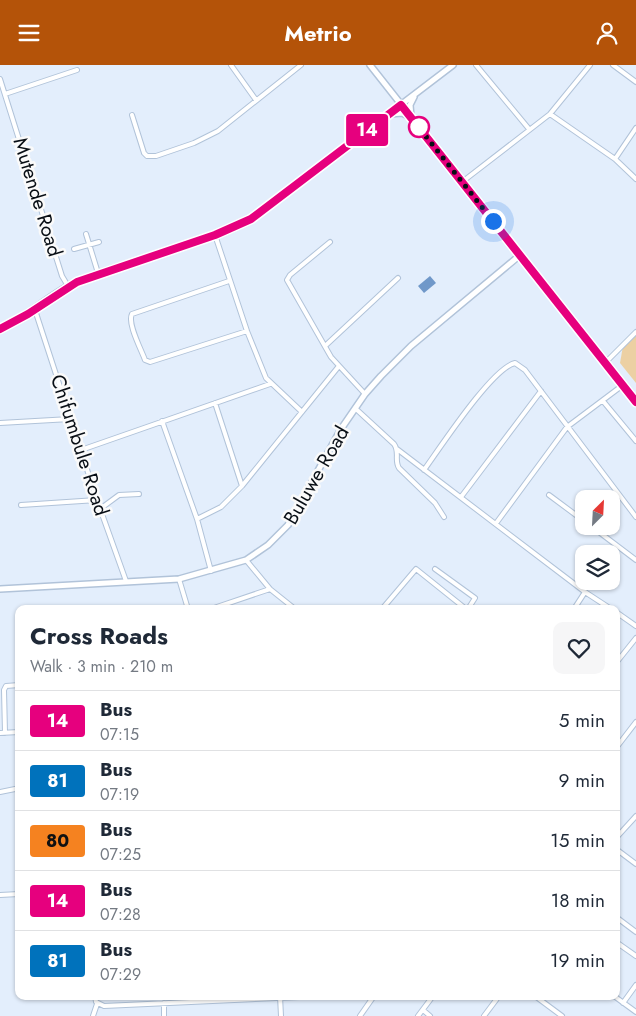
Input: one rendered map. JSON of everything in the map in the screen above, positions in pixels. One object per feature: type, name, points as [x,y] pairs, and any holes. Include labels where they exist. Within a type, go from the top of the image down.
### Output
[{"type":"main road","points":[[370,65],[518,256],[636,402]]},
{"type":"main road","points":[[0,329],[35,309],[68,286],[98,273],[215,235],[244,223],[453,65]]},
{"type":"main road","points":[[391,93],[398,97],[410,97]]},
{"type":"main road","points":[[389,114],[394,102],[391,93]]},
{"type":"main road","points":[[411,117],[410,105],[417,93]]},
{"type":"main road","points":[[389,114],[402,113],[411,117]]},
{"type":"main road","name":"Buluwe Road","points":[[0,589],[179,579],[246,560],[268,545],[288,525],[327,452],[365,395],[412,346],[518,256]]},
{"type":"street","points":[[232,65],[256,100]]},
{"type":"street","points":[[132,115],[144,153],[150,157],[207,137],[301,65]]},
{"type":"street","points":[[476,65],[529,129]]},
{"type":"street","points":[[462,182],[550,114],[590,65]]},
{"type":"street","points":[[613,65],[636,82]]},
{"type":"street","points":[[5,94],[78,70]]},
{"type":"street","name":"Mutende Road","points":[[0,79],[62,276],[68,286]]},
{"type":"street","points":[[550,114],[614,159],[636,179]]},
{"type":"street","points":[[614,159],[636,128]]},
{"type":"street","points":[[86,234],[98,273]]},
{"type":"street","points":[[215,235],[229,281],[266,378],[270,384],[302,412]]},
{"type":"street","points":[[74,249],[99,242]]},
{"type":"street","points":[[330,242],[295,270],[287,281],[325,346],[339,366],[365,395]]},
{"type":"street","points":[[325,346],[398,278]]},
{"type":"street","points":[[229,281],[132,314],[130,320],[136,339],[145,360],[150,362],[247,331]]},
{"type":"street","name":"Chifumbule Road","points":[[35,309],[100,509],[126,581]]},
{"type":"street","points":[[605,363],[636,331]]},
{"type":"street","points":[[424,470],[488,385],[506,367],[515,363],[520,366],[541,391],[636,517]]},
{"type":"street","points":[[197,519],[218,509],[242,486],[339,366]]},
{"type":"street","points":[[81,450],[270,384]]},
{"type":"street","points":[[497,522],[567,427],[623,385]]},
{"type":"street","points":[[461,497],[541,391]]},
{"type":"street","points":[[603,401],[636,441]]},
{"type":"street","points":[[215,403],[242,486]]},
{"type":"street","points":[[356,409],[385,434],[397,449],[497,522],[605,605]]},
{"type":"street","points":[[0,423],[70,419]]},
{"type":"street","points":[[162,421],[197,519],[211,571]]},
{"type":"street","points":[[397,449],[396,460],[399,468],[435,503],[444,517]]},
{"type":"street","points":[[100,509],[118,495],[139,494]]},
{"type":"street","points":[[549,495],[575,514]]},
{"type":"street","points":[[21,505],[97,500]]},
{"type":"street","points":[[602,535],[636,560]]},
{"type":"street","points":[[246,560],[270,589],[290,605]]},
{"type":"street","points":[[385,605],[416,569],[462,605]]},
{"type":"street","points":[[434,569],[475,598],[470,605]]},
{"type":"street","points":[[179,579],[187,605]]},
{"type":"street","points":[[223,605],[270,589]]},
{"type":"street","points":[[576,605],[585,591]]},
{"type":"street","points":[[620,615],[636,626]]},
{"type":"street","points":[[620,658],[636,638]]},
{"type":"street","points":[[5,733],[4,690],[6,686],[15,685]]},
{"type":"street","points":[[620,743],[636,722]]},
{"type":"street","points":[[0,733],[15,733]]},
{"type":"street","points":[[0,791],[15,789]]},
{"type":"street","points":[[620,834],[636,816]]},
{"type":"street","points":[[620,852],[636,864]]},
{"type":"street","points":[[0,895],[15,893]]},
{"type":"street","points":[[620,920],[636,932]]},
{"type":"street","points":[[620,945],[636,956]]},
{"type":"street","points":[[623,1003],[636,985]]},
{"type":"street","points":[[93,1016],[97,1004],[96,1000]]},
{"type":"street","points":[[97,1004],[104,1006],[222,1000]]},
{"type":"street","points":[[280,1000],[281,1016]]},
{"type":"street","points":[[360,1016],[371,1000]]},
{"type":"street","points":[[418,1016],[429,1000]]},
{"type":"street","points":[[484,1016],[496,1000]]},
{"type":"street","points":[[540,1000],[562,1016]]},
{"type":"street","points":[[619,1000],[636,1013]]},
{"type":"street","points":[[164,1003],[164,1016]]},
{"type":"street","points":[[423,1010],[430,1016]]},
{"type":"shaded area","points":[[636,335],[636,383],[620,363],[623,346]]},
{"type":"water","points":[[430,276],[436,283],[424,293],[418,286]]},
{"type":"bus line","name":"14","points":[[0,329],[28,314],[68,286],[77,282],[98,273],[215,235],[244,223],[401,105],[484,209],[518,256],[636,402]]},
{"type":"route","points":[[419,127],[417,125],[493,221]]}]
